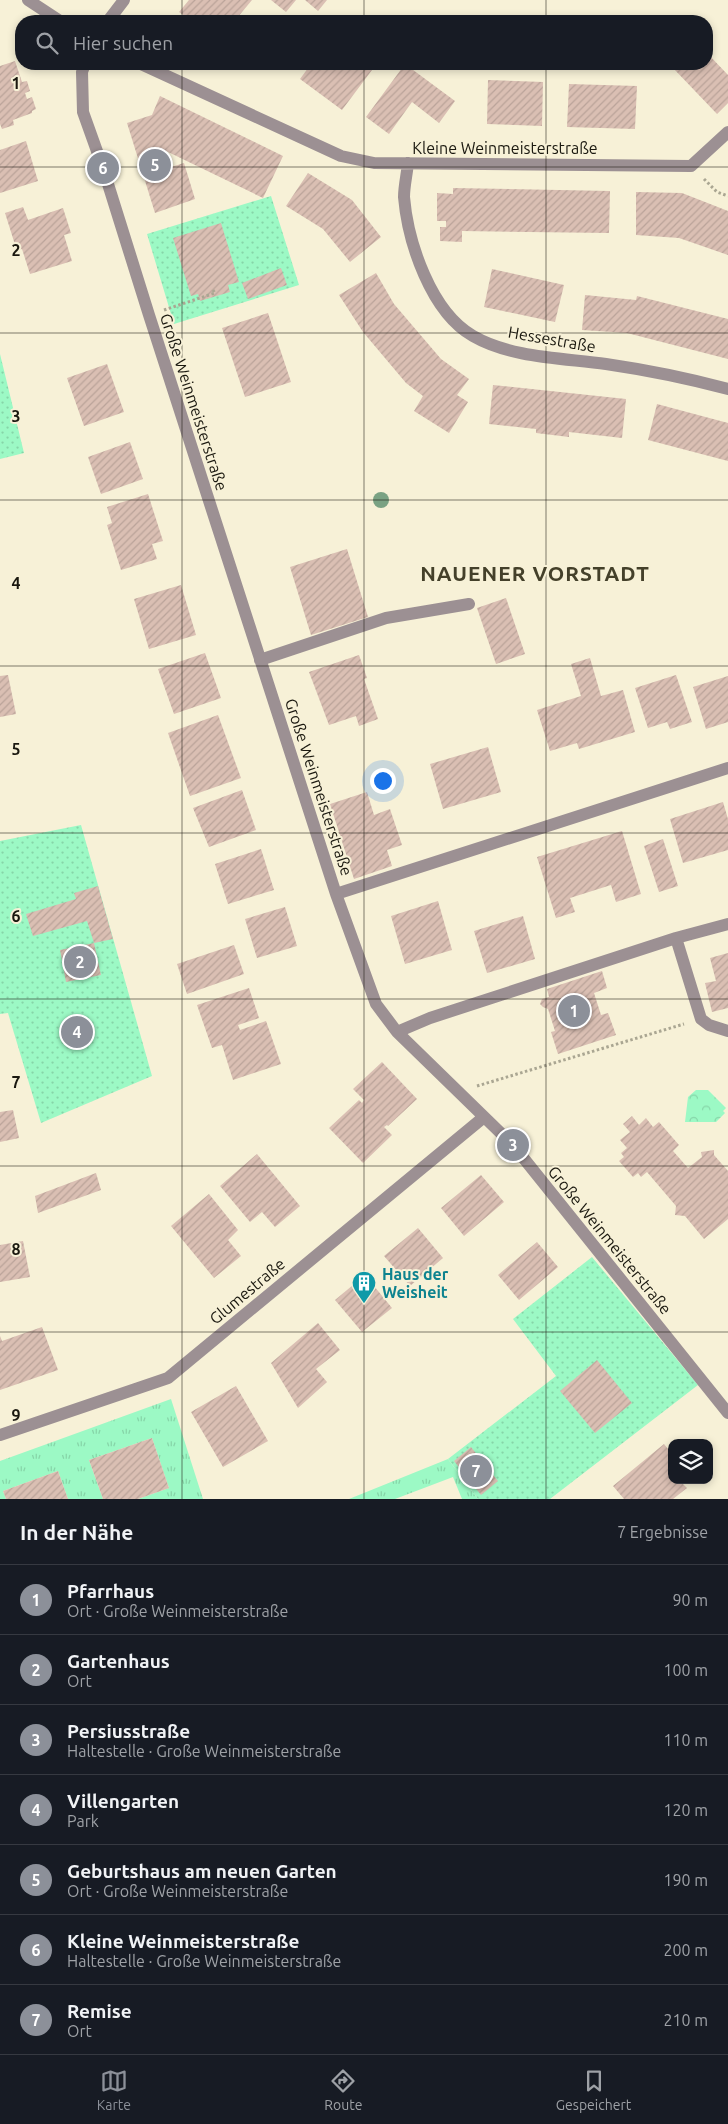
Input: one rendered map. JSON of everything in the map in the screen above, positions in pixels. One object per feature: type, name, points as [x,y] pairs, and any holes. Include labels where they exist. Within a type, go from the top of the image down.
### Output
[{"type":"street","points":[[28,0],[51,15]]},
{"type":"street","points":[[113,15],[124,0]]},
{"type":"street","name":"Große Weinmeisterstraße","points":[[83,70],[83,112],[103,168],[336,894],[376,1004],[397,1032],[513,1146],[728,1413]]},
{"type":"street","name":"Kleine Weinmeisterstraße","points":[[154,70],[342,156],[374,163],[691,166]]},
{"type":"street","points":[[691,166],[728,132]]},
{"type":"street","name":"Hessestraße","points":[[408,163],[404,196],[420,264],[435,295],[452,320],[472,336],[501,348],[652,371],[728,389]]},
{"type":"street","points":[[260,660],[386,618],[469,604]]},
{"type":"street","points":[[336,894],[728,768]]},
{"type":"street","points":[[397,1032],[430,1018],[676,938],[728,924]]},
{"type":"street","points":[[676,938],[701,1019],[709,1025],[728,1031]]},
{"type":"street","name":"Glumestraße","points":[[0,1435],[168,1378],[484,1117]]},
{"type":"path","points":[[691,166],[717,192],[728,196]]},
{"type":"path","points":[[170,308],[214,293],[213,290]]},
{"type":"path","points":[[458,1092],[701,1019]]},
{"type":"green space","points":[[271,196],[299,285],[174,324],[147,234]]},
{"type":"green space","points":[[0,354],[24,453],[0,459]]},
{"type":"green space","points":[[81,825],[152,1076],[41,1123],[8,1013],[0,1014],[0,841]]},
{"type":"green space","points":[[696,1090],[708,1090],[726,1108],[723,1111],[725,1113],[716,1122],[685,1122],[688,1097]]},
{"type":"green space","points":[[592,1257],[698,1385],[550,1499],[478,1499],[448,1459],[556,1376],[513,1319]]},
{"type":"green space","points":[[171,1399],[203,1499],[138,1499],[169,1488],[152,1438],[89,1460],[103,1499],[68,1499],[58,1471],[3,1491],[6,1499],[0,1499],[0,1461]]},
{"type":"green space","points":[[448,1459],[478,1499],[462,1499],[453,1477],[395,1499],[349,1499]]},
{"type":"building","points":[[189,0],[252,0],[240,15],[183,15],[179,12]]},
{"type":"building","points":[[271,0],[296,0],[286,12]]},
{"type":"building","points":[[305,0],[327,0],[318,11]]},
{"type":"building","points":[[713,59],[728,75],[728,103],[717,114],[675,70],[713,70]]},
{"type":"building","points":[[15,61],[15,70],[18,70],[22,82],[27,81],[30,91],[25,93],[27,99],[32,97],[36,109],[32,113],[13,120],[14,125],[2,129],[0,124],[0,66]]},
{"type":"building","points":[[307,70],[372,70],[342,110],[300,79]]},
{"type":"building","points":[[401,70],[413,70],[455,101],[439,123],[412,102],[389,134],[366,117]]},
{"type":"building","points":[[488,80],[543,82],[542,126],[487,124]]},
{"type":"building","points":[[569,84],[637,86],[635,129],[567,127]]},
{"type":"building","points":[[160,96],[283,156],[263,198],[166,151],[171,167],[184,163],[195,199],[155,213],[127,123],[152,115]]},
{"type":"building","points":[[26,141],[38,181],[0,193],[0,150]]},
{"type":"building","points":[[308,173],[352,200],[381,237],[350,262],[323,229],[286,206]]},
{"type":"building","points":[[453,188],[610,191],[609,233],[462,231],[462,242],[440,241],[440,227],[446,227],[446,221],[437,221],[437,193],[453,194]]},
{"type":"building","points":[[636,192],[682,193],[728,211],[728,255],[679,238],[636,235]]},
{"type":"building","points":[[23,207],[28,220],[63,208],[71,233],[64,235],[72,261],[30,274],[22,249],[17,251],[5,213]]},
{"type":"building","points":[[221,223],[239,282],[228,285],[230,292],[200,301],[198,294],[191,296],[173,238]]},
{"type":"building","points":[[281,268],[287,285],[248,299],[242,283]]},
{"type":"building","points":[[492,269],[564,285],[555,322],[484,307]]},
{"type":"building","points":[[376,273],[394,304],[441,359],[469,379],[457,395],[468,402],[449,433],[414,411],[423,396],[406,383],[363,332],[339,295]]},
{"type":"building","points":[[585,295],[636,300],[637,296],[728,319],[728,359],[627,333],[582,330]]},
{"type":"building","points":[[268,313],[291,382],[245,397],[222,328]]},
{"type":"building","points":[[107,364],[124,412],[84,426],[67,378]]},
{"type":"building","points":[[493,385],[626,399],[622,438],[569,432],[569,437],[536,433],[536,429],[489,424]]},
{"type":"building","points":[[657,404],[728,423],[728,461],[648,440]]},
{"type":"building","points":[[130,442],[143,479],[101,494],[88,457]]},
{"type":"building","points":[[148,494],[163,541],[152,544],[157,559],[121,570],[107,525],[112,523],[107,507]]},
{"type":"building","points":[[347,549],[368,617],[311,635],[290,567]]},
{"type":"building","points":[[181,585],[196,635],[149,649],[134,599]]},
{"type":"building","points":[[506,598],[525,654],[496,664],[477,608]]},
{"type":"building","points":[[205,653],[221,698],[174,714],[158,669]]},
{"type":"building","points":[[359,655],[367,678],[364,679],[378,719],[359,726],[356,716],[329,725],[309,672]]},
{"type":"building","points":[[590,658],[601,696],[623,690],[635,732],[579,749],[577,743],[550,751],[537,710],[581,696],[571,664]]},
{"type":"building","points":[[8,675],[16,714],[0,717],[0,676]]},
{"type":"building","points":[[676,675],[692,722],[670,729],[667,722],[648,728],[635,688]]},
{"type":"building","points":[[728,676],[728,722],[706,729],[693,687]]},
{"type":"building","points":[[218,715],[241,778],[190,796],[168,733]]},
{"type":"building","points":[[488,747],[501,792],[443,809],[430,764]]},
{"type":"building","points":[[242,790],[256,830],[209,847],[193,808]]},
{"type":"building","points":[[367,792],[374,815],[390,809],[402,845],[387,850],[392,866],[354,879],[330,804]]},
{"type":"building","points":[[723,802],[728,819],[728,850],[683,863],[670,819]]},
{"type":"building","points":[[622,831],[641,894],[616,902],[611,885],[570,898],[575,912],[556,918],[537,857]]},
{"type":"building","points":[[663,839],[678,886],[659,892],[644,846]]},
{"type":"building","points":[[261,849],[274,890],[228,904],[215,864]]},
{"type":"building","points":[[98,886],[113,939],[94,943],[87,921],[33,936],[26,914],[76,899],[74,893]]},
{"type":"building","points":[[438,901],[452,950],[405,964],[391,916]]},
{"type":"building","points":[[285,907],[297,946],[257,958],[245,919]]},
{"type":"building","points":[[523,916],[535,959],[487,973],[474,931]]},
{"type":"building","points":[[94,943],[101,975],[66,982],[60,950]]},
{"type":"building","points":[[234,945],[244,974],[187,994],[177,964]]},
{"type":"building","points":[[728,953],[728,1008],[712,1012],[705,983],[716,981],[710,958]]},
{"type":"building","points":[[602,971],[607,988],[594,993],[601,1015],[608,1013],[616,1035],[558,1054],[551,1032],[555,1031],[548,1009],[540,1004],[542,999],[549,997],[547,989]]},
{"type":"building","points":[[249,988],[259,1018],[238,1025],[240,1030],[266,1021],[281,1064],[233,1080],[222,1045],[212,1048],[197,1005]]},
{"type":"building","points":[[382,1062],[417,1099],[388,1126],[384,1127],[392,1135],[363,1163],[329,1128],[359,1100],[362,1103],[364,1100],[353,1089]]},
{"type":"building","points":[[13,1110],[19,1138],[0,1142],[0,1112]]},
{"type":"building","points":[[632,1116],[639,1125],[646,1118],[653,1127],[659,1122],[679,1145],[673,1151],[688,1168],[702,1157],[701,1152],[714,1150],[714,1155],[728,1171],[728,1219],[704,1239],[685,1216],[675,1215],[676,1206],[647,1172],[641,1177],[638,1173],[633,1177],[619,1161],[624,1157],[621,1153],[627,1148],[620,1140],[630,1132],[623,1124]]},
{"type":"building","points":[[257,1154],[300,1206],[275,1227],[262,1212],[250,1222],[220,1186]]},
{"type":"building","points":[[96,1173],[101,1190],[38,1213],[35,1196]]},
{"type":"building","points":[[481,1175],[504,1202],[464,1236],[441,1208]]},
{"type":"building","points":[[209,1194],[238,1230],[228,1240],[241,1256],[214,1278],[171,1226]]},
{"type":"building","points":[[418,1228],[443,1258],[410,1286],[384,1256]]},
{"type":"building","points":[[23,1241],[30,1277],[0,1282],[0,1245]]},
{"type":"building","points":[[537,1242],[558,1267],[519,1300],[498,1275]]},
{"type":"building","name":"Haus der Weisheit","points":[[365,1275],[392,1308],[362,1332],[335,1300]]},
{"type":"building","points":[[318,1323],[340,1350],[316,1369],[327,1382],[298,1408],[271,1363]]},
{"type":"building","points":[[42,1327],[58,1370],[0,1390],[0,1336],[2,1341]]},
{"type":"building","points":[[597,1360],[632,1403],[595,1433],[560,1391]]},
{"type":"building","points":[[236,1386],[268,1441],[223,1467],[191,1412]]},
{"type":"building","points":[[152,1438],[169,1488],[138,1499],[103,1499],[89,1460]]},
{"type":"building","points":[[664,1444],[668,1449],[668,1484],[683,1484],[687,1488],[673,1499],[624,1499],[613,1486]]},
{"type":"building","points":[[471,1447],[498,1481],[481,1495],[454,1461]]},
{"type":"building","points":[[58,1471],[68,1499],[6,1499],[3,1491]]},
{"type":"place","name":"Geburtshaus am neuen Garten","points":[[155,165]]},
{"type":"place","name":"Kleine Weinmeisterstraße","points":[[103,168]]},
{"type":"place","name":"Gartenhaus","points":[[80,962]]},
{"type":"place","name":"Pfarrhaus","points":[[574,1011]]},
{"type":"place","name":"Villengarten","points":[[77,1032]]},
{"type":"place","name":"Persiusstraße","points":[[513,1145]]},
{"type":"place","name":"Haus der Weisheit","points":[[364,1304]]},
{"type":"place","name":"Remise","points":[[476,1471]]},
{"type":"district","name":"NAUENER VORSTADT","points":[[535,574]]}]
